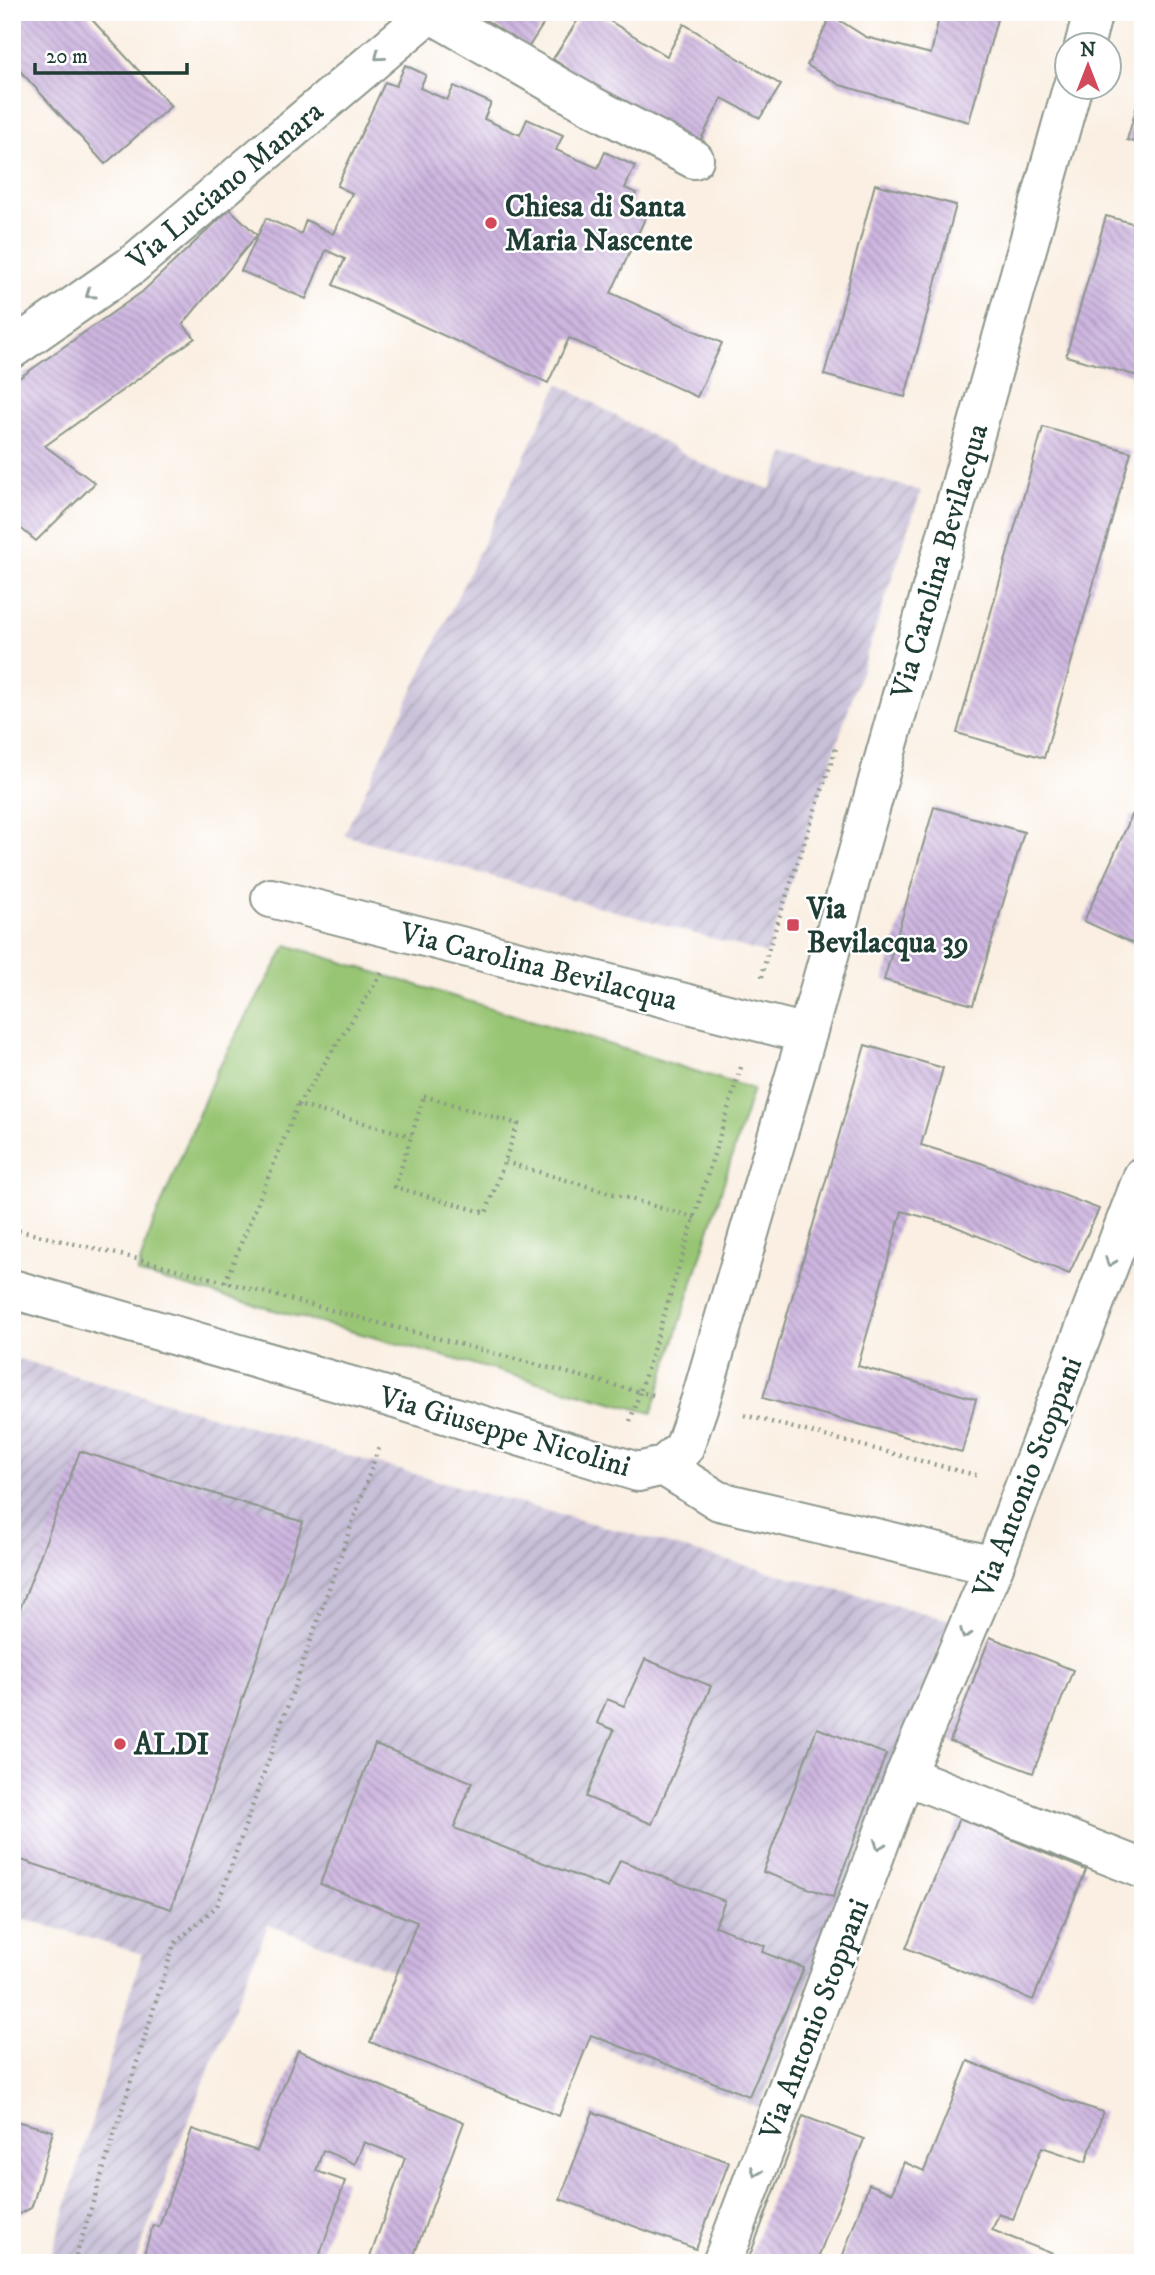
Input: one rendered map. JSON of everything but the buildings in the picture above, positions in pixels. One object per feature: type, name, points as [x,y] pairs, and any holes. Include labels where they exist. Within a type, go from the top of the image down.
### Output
[{"type":"street","points":[[1088,32],[1093,12]]},
{"type":"street","points":[[431,13],[592,106],[694,159]]},
{"type":"street","name":"Via Luciano Manara","points":[[12,349],[131,266],[431,13]]},
{"type":"street","name":"Via Carolina Bevilacqua","points":[[663,1466],[684,1448],[700,1402],[807,1034],[1068,102]]},
{"type":"street","name":"Via Carolina Bevilacqua","points":[[271,898],[807,1034]]},
{"type":"street","name":"Via Antonio Stoppani","points":[[722,2263],[905,1775],[995,1566],[1143,1176]]},
{"type":"street","name":"Via Giuseppe Nicolini","points":[[12,1289],[638,1472],[663,1466],[719,1501],[995,1566]]},
{"type":"street","points":[[905,1775],[1143,1869]]},
{"type":"path","points":[[225,1282],[298,1105],[382,975],[404,932]]},
{"type":"path","points":[[640,1392],[753,1020],[767,954]]},
{"type":"path","points":[[424,1097],[517,1124],[505,1161],[486,1213],[395,1187],[424,1097]]},
{"type":"path","points":[[298,1105],[411,1136]]},
{"type":"path","points":[[505,1161],[695,1218]]},
{"type":"path","points":[[12,1228],[640,1392],[700,1402],[763,1421],[1024,1488]]},
{"type":"path","points":[[74,2263],[174,1944],[217,1906],[396,1400]]},
{"type":"shaded area","points":[[559,384],[704,465],[770,489],[785,453],[921,491],[767,954],[344,835]]},
{"type":"shaded area","points":[[12,1357],[371,1462],[950,1620],[759,2108],[572,2036],[268,1925],[174,2156],[135,2263],[49,2263],[142,1954],[12,1915]]},
{"type":"green space","points":[[287,945],[753,1089],[652,1413],[137,1273],[149,1234],[217,1070]]},
{"type":"place","name":"Chiesa di Santa Maria Nascente","points":[[491,223]]},
{"type":"place","name":"Via Bevilacqua 39","points":[[793,925]]},
{"type":"place","name":"ALDI","points":[[120,1744]]}]
